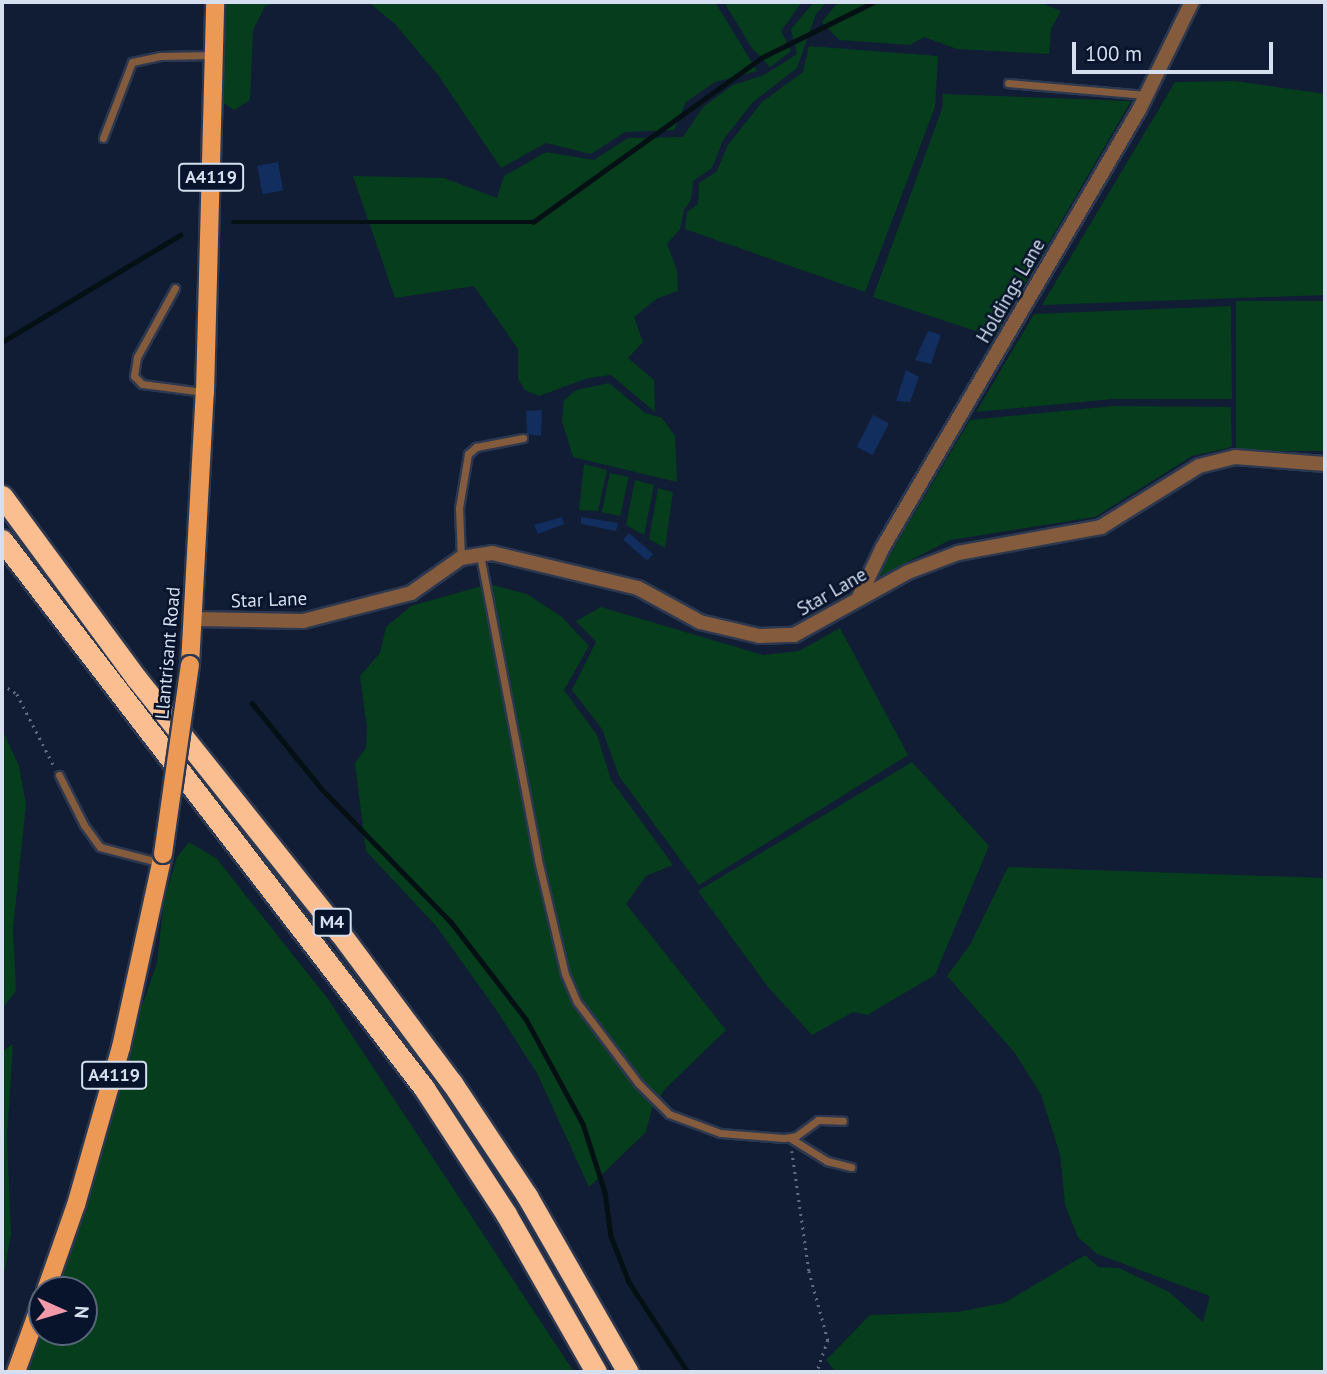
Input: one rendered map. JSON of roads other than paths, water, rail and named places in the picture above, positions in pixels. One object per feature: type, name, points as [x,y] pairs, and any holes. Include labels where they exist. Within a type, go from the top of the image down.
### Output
[{"type":"highway","name":"M4","points":[[2,496],[137,679],[340,933],[452,1083],[527,1196],[628,1372]]},
{"type":"highway","name":"M4","points":[[2,540],[424,1088],[506,1214],[596,1372]]},
{"type":"main road","name":"Llantrisant Road","points":[[51,1276],[76,1205],[121,1047],[163,859],[190,665],[205,392],[215,2]]},
{"type":"main road","points":[[16,1372],[28,1339]]},
{"type":"street","name":"Holdings Lane","points":[[859,597],[883,547],[1146,95],[1192,2]]},
{"type":"street","name":"Star Lane","points":[[194,619],[303,621],[411,593],[461,558],[480,554],[513,556],[638,588],[700,622],[759,636],[794,635],[829,619],[859,597],[958,553],[1101,527],[1199,466],[1234,457],[1325,464]]},
{"type":"lane","points":[[103,138],[132,62],[160,55],[213,55]]},
{"type":"lane","points":[[1008,83],[1146,95]]},
{"type":"lane","points":[[175,288],[137,357],[134,376],[142,384],[205,392]]},
{"type":"lane","points":[[461,558],[459,508],[468,454],[476,447],[523,438]]},
{"type":"lane","points":[[480,554],[538,860],[565,974],[577,1002],[638,1083],[669,1114],[720,1133],[790,1138],[827,1161],[851,1167]]},
{"type":"lane","points":[[59,775],[83,825],[100,847],[163,859]]},
{"type":"lane","points":[[790,1138],[818,1120],[843,1121]]},
{"type":"waterway","points":[[233,222],[533,222],[761,58],[874,2]]},
{"type":"waterway","points":[[2,342],[180,235]]},
{"type":"waterway","points":[[252,703],[321,788],[451,922],[526,1019],[583,1124],[605,1192],[611,1236],[629,1282],[688,1372]]}]
